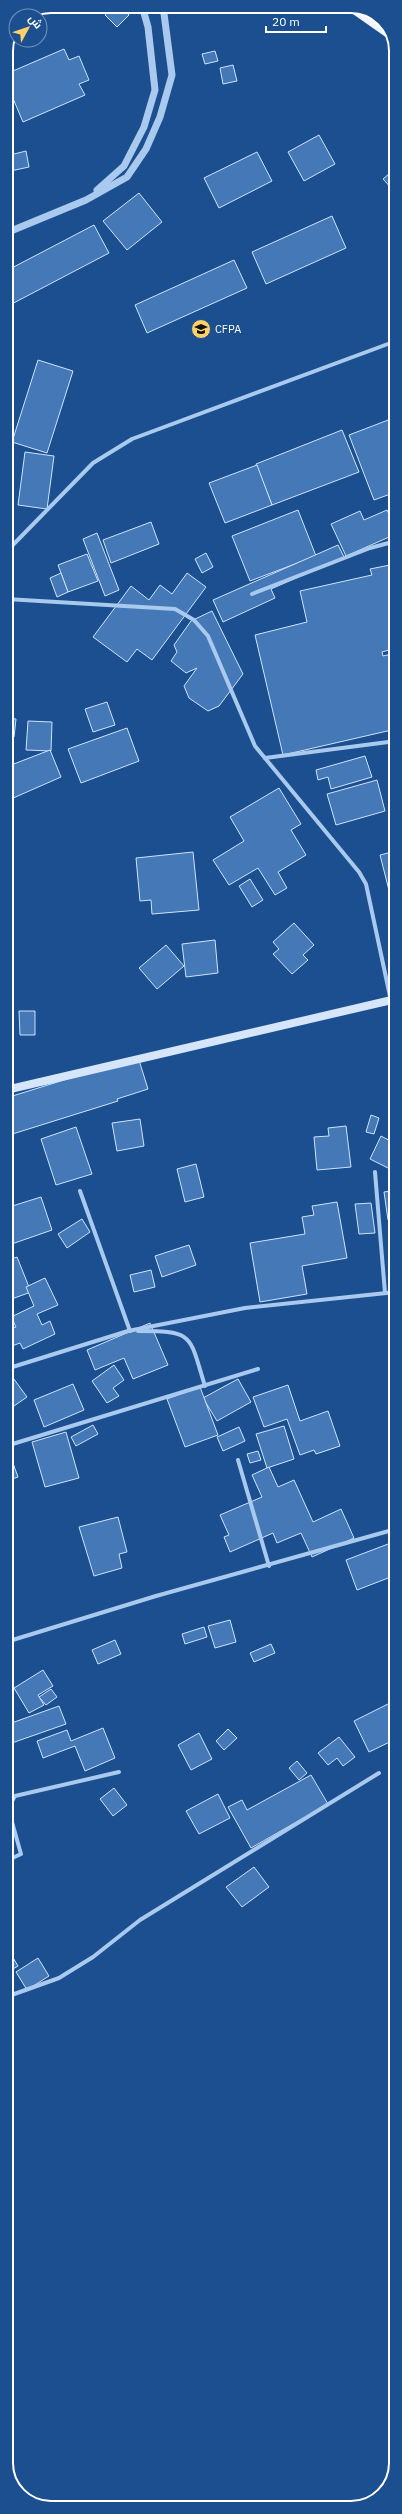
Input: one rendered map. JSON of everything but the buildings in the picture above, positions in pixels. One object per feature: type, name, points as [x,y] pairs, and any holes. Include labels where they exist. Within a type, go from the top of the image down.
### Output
[{"type":"main road","points":[[362,14],[381,27]]},
{"type":"main road","points":[[13,1088],[389,1001]]},
{"type":"street","points":[[86,200],[124,166],[144,127],[155,90],[148,27],[144,13]]},
{"type":"street","points":[[13,230],[86,200],[127,177],[146,149],[160,117],[172,75],[164,13]]},
{"type":"street","points":[[13,545],[92,463],[132,439],[389,344]]},
{"type":"street","points":[[252,594],[370,548],[389,543]]},
{"type":"street","points":[[13,599],[174,609],[194,620],[208,636],[255,746],[359,872],[366,884],[389,983]]},
{"type":"street","points":[[264,758],[389,742]]},
{"type":"street","points":[[375,1172],[384,1293]]},
{"type":"street","points":[[80,1191],[128,1331]]},
{"type":"street","points":[[13,1367],[128,1331],[245,1308],[389,1293]]},
{"type":"street","points":[[128,1331],[171,1331],[183,1336],[192,1343],[205,1386]]},
{"type":"street","points":[[13,1444],[258,1369]]},
{"type":"street","points":[[238,1460],[269,1566]]},
{"type":"street","points":[[13,1640],[156,1596],[269,1566],[389,1531]]},
{"type":"street","points":[[13,1799],[15,1796],[118,1772]]},
{"type":"street","points":[[13,1994],[59,1978],[93,1957],[140,1920],[379,1773]]},
{"type":"street","points":[[13,1826],[21,1854],[13,1858]]},
{"type":"place","name":"CFPA","points":[[201,329]]}]
